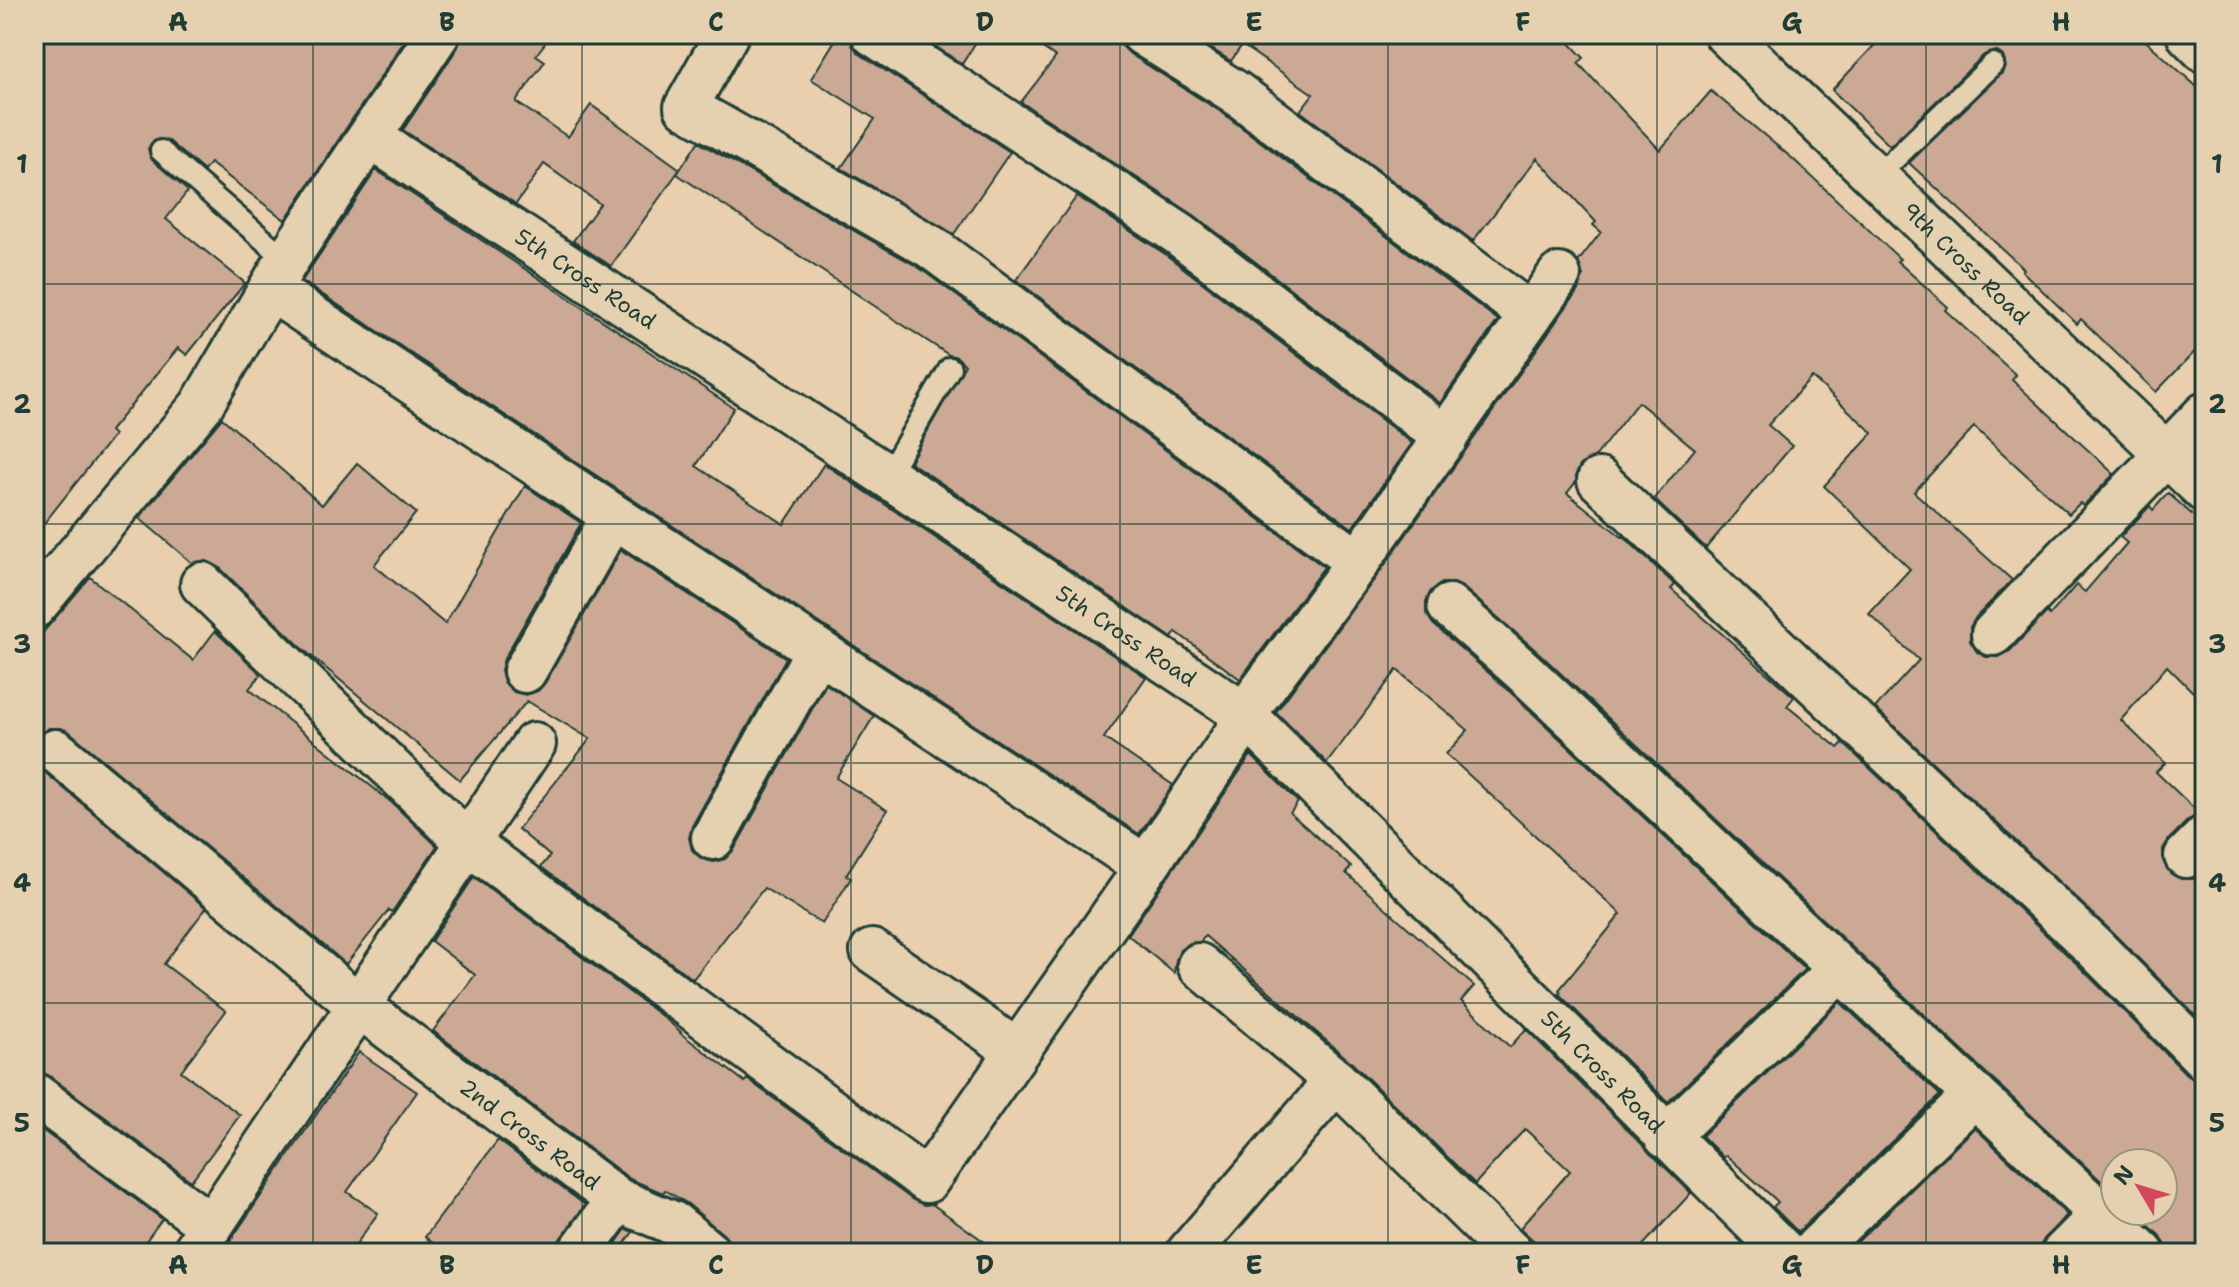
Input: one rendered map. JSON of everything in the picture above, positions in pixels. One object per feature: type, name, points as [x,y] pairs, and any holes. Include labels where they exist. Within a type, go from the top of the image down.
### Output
[{"type":"street","points":[[34,605],[201,406],[279,274],[438,34]]},
{"type":"street","points":[[727,34],[686,107],[931,247],[1358,562]]},
{"type":"street","points":[[873,34],[1179,234],[1446,438]]},
{"type":"street","points":[[1143,34],[1235,92],[1531,315]]},
{"type":"street","name":"9th Cross Road","points":[[1726,34],[2205,491]]},
{"type":"street","points":[[2189,34],[2205,50]]},
{"type":"street","name":"5th Cross Road","points":[[370,137],[1244,714],[1785,1253]]},
{"type":"street","points":[[279,274],[613,516],[1146,867]]},
{"type":"street","points":[[202,584],[468,843],[927,1181],[1146,867],[1237,732],[1244,714],[1358,562],[1559,275]]},
{"type":"street","points":[[1993,634],[2205,414]]},
{"type":"street","points":[[1599,480],[2094,947],[2205,1059]]},
{"type":"street","points":[[525,671],[613,516]]},
{"type":"street","points":[[1449,606],[1523,671],[2099,1211]]},
{"type":"street","points":[[713,838],[817,651]]},
{"type":"street","points":[[34,1094],[202,1240],[534,744]]},
{"type":"street","name":"2nd Cross Road","points":[[56,751],[359,1006],[618,1200],[673,1223],[709,1253]]},
{"type":"street","points":[[872,951],[1017,1051]]},
{"type":"street","points":[[1199,965],[1336,1081],[1511,1253]]},
{"type":"street","points":[[1666,1137],[1840,969]]},
{"type":"street","points":[[1188,1253],[1336,1081]]},
{"type":"street","points":[[1811,1253],[1975,1095]]},
{"type":"street","points":[[579,1253],[618,1200]]},
{"type":"street","points":[[2063,1253],[2099,1217]]},
{"type":"street","points":[[2116,1227],[2143,1253]]},
{"type":"lane","points":[[1877,176],[1993,64]]},
{"type":"lane","points":[[161,151],[279,274]]},
{"type":"lane","points":[[887,476],[950,368]]},
{"type":"building","points":[[34,34],[409,34],[285,220],[210,163],[204,171],[169,141],[158,139],[151,143],[148,149],[152,160],[188,191],[166,219],[245,283],[187,355],[178,348],[110,431],[114,435],[34,536]]},
{"type":"building","points":[[462,34],[552,34],[536,55],[545,61],[516,102],[568,137],[591,105],[680,169],[611,266],[573,241],[600,204],[544,164],[516,204],[403,130],[458,47]]},
{"type":"building","points":[[839,34],[849,34],[852,45],[860,54],[1010,152],[954,234],[841,168],[875,119],[811,79]]},
{"type":"building","points":[[917,34],[981,34],[962,64]]},
{"type":"building","points":[[1022,34],[1119,34],[1122,46],[1130,54],[1221,112],[1498,320],[1440,403],[1194,215],[1021,102],[1056,57]]},
{"type":"building","points":[[1188,34],[1561,34],[1584,58],[1578,63],[1660,150],[1711,91],[1793,159],[1900,259],[1897,261],[1948,307],[1945,310],[2016,375],[2012,380],[2114,474],[2083,506],[2080,503],[2069,514],[1974,427],[1914,492],[2012,580],[1970,627],[1970,641],[1977,652],[1986,657],[1999,657],[2010,651],[2047,612],[2050,615],[2076,585],[2085,592],[2127,543],[2120,537],[2150,506],[2153,510],[2168,493],[2205,526],[2205,704],[2167,666],[2121,720],[2165,763],[2156,772],[2200,814],[2188,820],[2169,839],[2163,849],[2163,861],[2170,873],[2181,879],[2193,879],[2205,871],[2205,1025],[2110,930],[1875,708],[1919,660],[1869,614],[1910,569],[1824,486],[1873,433],[1812,377],[1768,425],[1792,446],[1706,548],[1654,499],[1695,449],[1638,402],[1595,457],[1581,464],[1576,482],[1567,493],[1623,536],[1675,585],[1671,589],[1794,697],[1787,706],[1838,748],[1843,743],[2077,964],[2188,1076],[2205,1082],[2205,1253],[2166,1253],[2166,1245],[2150,1227],[2179,1227],[2179,1147],[2099,1147],[2099,1179],[1539,653],[1464,588],[1454,583],[1442,583],[1431,591],[1426,601],[1426,613],[1433,624],[1507,689],[1805,969],[1668,1102],[1559,994],[1559,990],[1621,914],[1446,754],[1468,730],[1397,670],[1327,763],[1276,712],[1377,576],[1579,289],[1583,276],[1578,262],[1601,232],[1593,225],[1596,222],[1537,158],[1473,241],[1300,111],[1313,94],[1242,45],[1231,61]]},
{"type":"building","points":[[1885,34],[2138,34],[2205,94],[2205,341],[2156,392],[2081,319],[2077,324],[2022,271],[2024,269],[1909,163],[2002,73],[2006,67],[2003,56],[1996,51],[1984,55],[1890,146],[1832,90]]},
{"type":"building","points":[[698,142],[918,267],[1324,567],[1240,679],[1176,632],[1172,638],[910,462],[965,365],[677,174]]},
{"type":"building","points":[[376,170],[734,408],[696,466],[784,524],[824,464],[1146,677],[1104,738],[1173,785],[1139,834],[302,281]]},
{"type":"building","points":[[1077,196],[1165,254],[1412,443],[1352,528],[1016,280]]},
{"type":"building","points":[[222,418],[322,505],[357,463],[416,513],[374,565],[445,624],[525,486],[581,523],[504,659],[501,670],[504,682],[514,692],[526,695],[538,691],[545,683],[621,550],[786,658],[692,826],[689,838],[692,850],[702,859],[714,862],[725,859],[734,850],[826,684],[874,716],[836,778],[887,810],[846,875],[851,878],[822,924],[764,888],[693,979],[541,867],[550,856],[518,829],[590,739],[527,701],[460,780],[304,650],[219,567],[207,561],[192,563],[139,518]]},
{"type":"building","points":[[90,577],[193,660],[215,631],[261,674],[249,689],[391,802],[437,846],[392,912],[389,910],[346,964],[71,733],[61,728],[49,728],[38,735],[34,743],[34,643]]},
{"type":"building","points":[[1251,755],[1298,802],[1290,813],[1351,867],[1346,873],[1474,986],[1461,1001],[1510,1047],[1526,1029],[1691,1193],[1636,1253],[1547,1253],[1520,1228],[1570,1171],[1525,1129],[1475,1184],[1352,1063],[1205,936],[1200,942],[1190,943],[1180,950],[1174,973],[1128,935]]},
{"type":"building","points":[[34,760],[206,908],[164,964],[226,1011],[181,1071],[240,1115],[191,1181],[48,1075],[34,1070]]},
{"type":"building","points":[[474,877],[745,1082],[747,1079],[913,1200],[924,1205],[932,1204],[1000,1253],[739,1253],[724,1235],[688,1204],[665,1190],[663,1193],[630,1179],[433,1031],[475,975],[431,941]]},
{"type":"building","points":[[1840,1002],[1940,1095],[1798,1232],[1773,1207],[1778,1202],[1776,1200],[1702,1136]]},
{"type":"building","points":[[359,1052],[417,1092],[347,1192],[378,1213],[350,1253],[222,1253]]},
{"type":"building","points":[[34,1124],[162,1219],[137,1253],[34,1253]]},
{"type":"building","points":[[1975,1128],[2067,1215],[2046,1236],[2040,1253],[1846,1253]]},
{"type":"building","points":[[498,1140],[585,1205],[560,1239],[555,1253],[446,1253],[425,1237]]},
{"type":"building","points":[[626,1229],[633,1232],[618,1253],[609,1253]]}]
